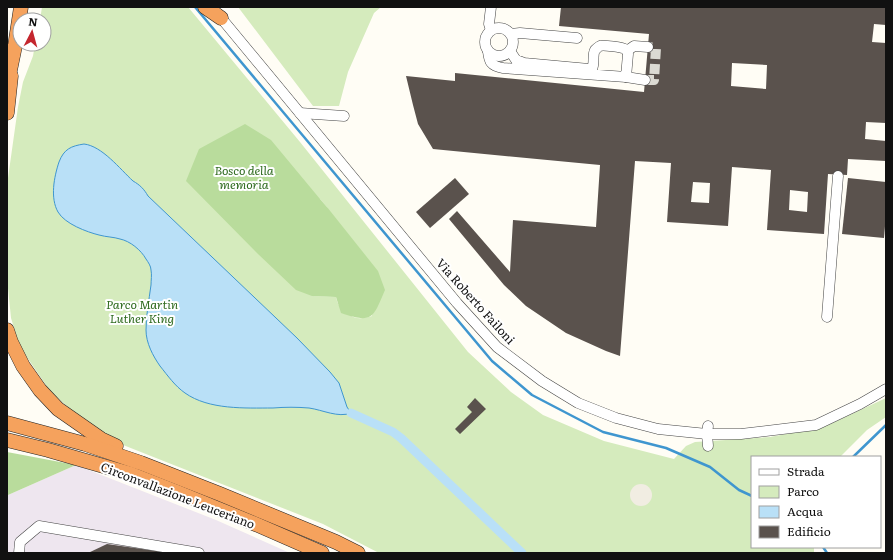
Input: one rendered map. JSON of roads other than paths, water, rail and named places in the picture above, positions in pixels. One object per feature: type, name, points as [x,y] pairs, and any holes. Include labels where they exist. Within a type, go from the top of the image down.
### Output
[{"type":"highway","points":[[205,7],[217,12]]},
{"type":"highway","points":[[7,85],[15,52]]},
{"type":"highway","points":[[7,113],[16,52]]},
{"type":"highway","points":[[7,330],[11,342],[23,366],[40,390],[58,409],[101,439],[132,454],[142,463]]},
{"type":"highway","points":[[7,423],[85,444],[142,463]]},
{"type":"highway","name":"Circonvallazione Leuceriano","points":[[7,440],[131,474],[253,523],[322,553]]},
{"type":"highway","name":"Circonvallazione Leuceriano","points":[[142,463],[312,532],[358,553]]},
{"type":"street","points":[[491,7],[489,24],[491,30]]},
{"type":"street","name":"Via Roberto Failoni","points":[[217,12],[457,303],[497,347],[542,381],[578,403],[616,418],[658,429],[707,430],[741,434],[816,425],[860,404],[886,389]]},
{"type":"street","points":[[488,51],[495,56],[507,54],[510,51],[513,38],[508,31],[500,28],[491,30],[488,33],[485,42],[489,58],[494,66],[502,68],[626,77],[645,80]]},
{"type":"street","points":[[511,34],[520,33],[577,38]]},
{"type":"street","points":[[510,51],[516,60],[524,64],[589,69],[593,66],[594,52],[596,48],[600,46],[622,47],[627,51]]},
{"type":"street","points":[[627,51],[634,46],[648,47]]},
{"type":"street","points":[[626,77],[627,51]]},
{"type":"street","points":[[300,113],[344,116]]},
{"type":"street","points":[[827,316],[838,176]]},
{"type":"street","points":[[707,430],[708,446]]},
{"type":"street","points":[[19,553],[20,542],[39,526],[199,553]]},
{"type":"water","points":[[84,144],[104,153],[133,181],[142,187],[148,196],[297,338],[339,383],[347,407],[351,413],[341,415],[314,409],[291,407],[228,407],[205,403],[195,399],[175,384],[157,362],[147,340],[146,324],[151,285],[151,269],[144,256],[135,246],[128,242],[118,238],[102,236],[83,230],[71,224],[58,212],[53,194],[59,162],[63,154],[68,149]]},
{"type":"waterway","points":[[195,7],[492,361],[532,395],[603,432],[666,448],[710,467],[739,490],[751,496]]},
{"type":"waterway","points":[[351,413],[393,432],[401,438],[522,553]]},
{"type":"waterway","points":[[854,456],[886,425]]},
{"type":"waterway","points":[[824,548],[827,553]]},
{"type":"tunnel","points":[[645,80],[654,80],[656,48],[648,47]]},
{"type":"park label","name":"Bosco della memoria","points":[[244,177]]},
{"type":"park label","name":"Parco Martin Luther King","points":[[142,311]]}]
